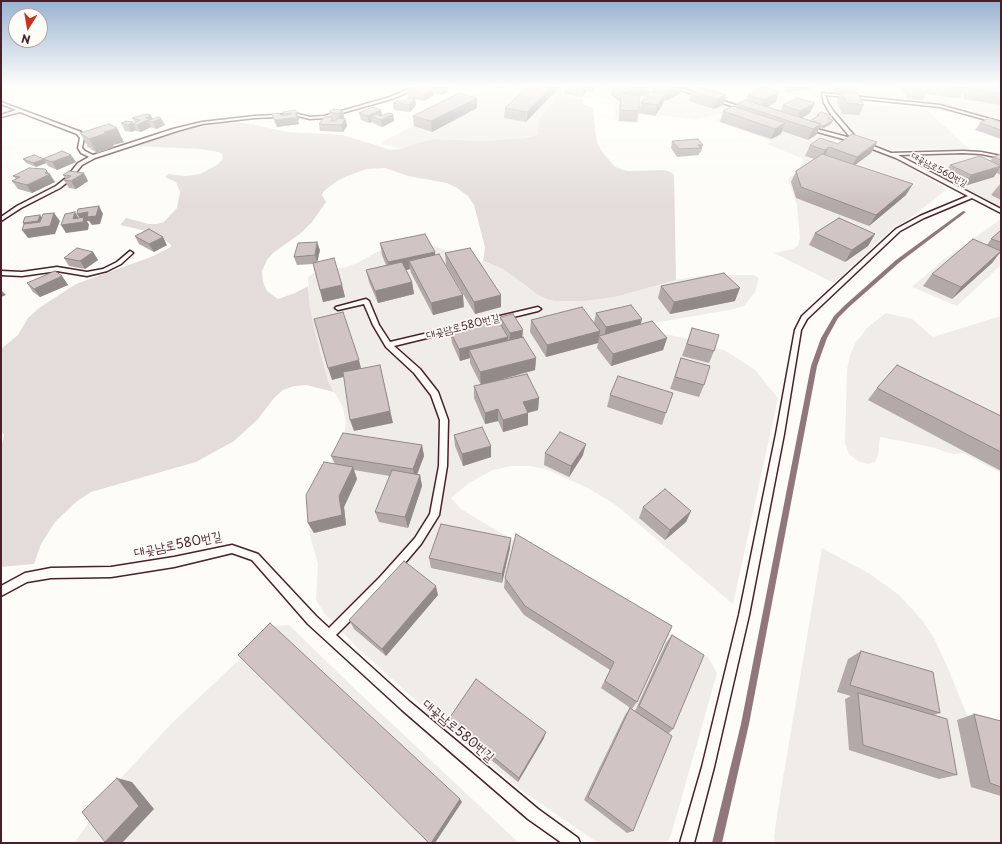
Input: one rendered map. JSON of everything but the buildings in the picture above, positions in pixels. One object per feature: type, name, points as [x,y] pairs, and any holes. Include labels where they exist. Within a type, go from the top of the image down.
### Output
[{"type":"lane","points":[[58,125],[79,133],[82,138],[80,148],[83,152],[93,157]]},
{"type":"lane","points":[[1,219],[18,207],[58,187],[80,164],[93,157],[193,125]]},
{"type":"lane","name":"대곶남로560번길","points":[[843,125],[856,141],[891,154],[1001,211]]},
{"type":"lane","points":[[802,126],[856,141]]},
{"type":"lane","points":[[891,154],[963,152],[981,153],[1001,157]]},
{"type":"lane","points":[[687,843],[708,767],[744,615],[779,442],[798,330],[804,318],[898,230],[922,217],[972,196]]},
{"type":"lane","points":[[1,273],[22,274],[58,269],[87,274],[105,270],[119,263],[130,253]]},
{"type":"lane","points":[[328,635],[384,580],[418,541],[434,515],[443,466],[444,420],[435,394],[417,371],[388,345],[376,325],[366,301],[338,308]]},
{"type":"lane","name":"대곶남로580번길","points":[[388,345],[538,309]]},
{"type":"lane","name":"대곶남로580번길","points":[[1,591],[25,578],[51,573],[111,572],[174,562],[232,549],[255,557],[312,620],[406,706],[533,814],[573,843]]},
{"type":"shaded area","points":[[201,125],[256,125],[288,132],[342,135],[391,150],[401,149],[434,139],[484,141],[526,138],[538,135],[539,125],[595,125],[597,143],[615,167],[627,171],[664,170],[671,172],[674,175],[676,280],[615,297],[583,301],[555,301],[547,299],[537,294],[503,269],[483,261],[485,247],[474,205],[468,196],[457,188],[447,183],[408,176],[385,168],[367,169],[347,176],[334,183],[323,192],[322,195],[326,202],[312,222],[301,233],[273,253],[267,260],[262,271],[263,282],[267,291],[278,299],[295,293],[308,286],[314,328],[328,381],[334,392],[306,385],[294,386],[283,390],[274,398],[258,419],[234,441],[196,462],[91,492],[76,502],[55,522],[41,544],[34,564],[1,567],[1,449],[4,435],[1,430],[1,349],[18,335],[28,318],[39,308],[76,284],[151,257],[171,247],[171,245],[166,241],[155,235],[142,230],[120,225],[126,218],[149,224],[164,222],[177,208],[180,192],[176,182],[165,177],[169,174],[185,176],[200,174],[217,165],[222,160],[223,156],[221,153],[199,149],[135,146],[191,127]]},
{"type":"shaded area","points":[[414,125],[539,125],[539,135],[536,137],[491,141],[434,139],[401,149],[380,143]]},
{"type":"shaded area","points":[[730,125],[796,125],[877,150],[896,159],[946,190],[909,219],[893,228],[834,283],[774,253],[793,249],[798,245],[800,238],[797,205],[789,182],[790,177],[800,172],[803,159],[767,144],[771,141]]},
{"type":"shaded area","points":[[807,125],[839,125],[847,135],[842,136]]},
{"type":"shaded area","points":[[847,125],[944,125],[970,150],[888,150],[861,138]]},
{"type":"shaded area","points":[[975,155],[1001,159],[1001,209],[929,172],[906,158]]},
{"type":"shaded area","points":[[1001,219],[1001,265],[957,306],[912,287],[943,260]]},
{"type":"shaded area","points":[[427,244],[503,269],[528,288],[568,301],[615,297],[676,280],[707,275],[754,275],[759,278],[755,292],[744,306],[654,323],[651,331],[684,338],[726,351],[755,370],[778,398],[733,604],[616,505],[586,487],[545,469],[530,466],[511,466],[493,470],[469,483],[451,498],[461,509],[708,657],[717,673],[671,835],[667,843],[598,843],[524,792],[449,730],[358,648],[325,614],[316,600],[318,563],[310,537],[308,513],[344,435],[346,423],[343,407],[328,381],[314,328],[310,307],[308,277],[313,274],[346,267],[357,263],[385,248]]},
{"type":"shaded area","points":[[886,313],[912,319],[933,337],[1001,316],[1001,473],[963,453],[955,454],[932,447],[880,437],[878,455],[875,462],[868,464],[858,461],[849,454],[845,443],[847,370],[850,355],[856,342],[868,327]]},
{"type":"shaded area","points":[[822,548],[870,574],[899,595],[922,620],[935,640],[967,715],[1001,725],[1001,843],[775,843],[774,837],[780,796]]},
{"type":"shaded area","points":[[289,625],[519,843],[74,843],[122,777],[172,723],[275,626]]},
{"type":"waterway","points":[[717,843],[745,724],[814,366],[824,338],[836,317],[847,306],[898,261],[964,212]]}]
